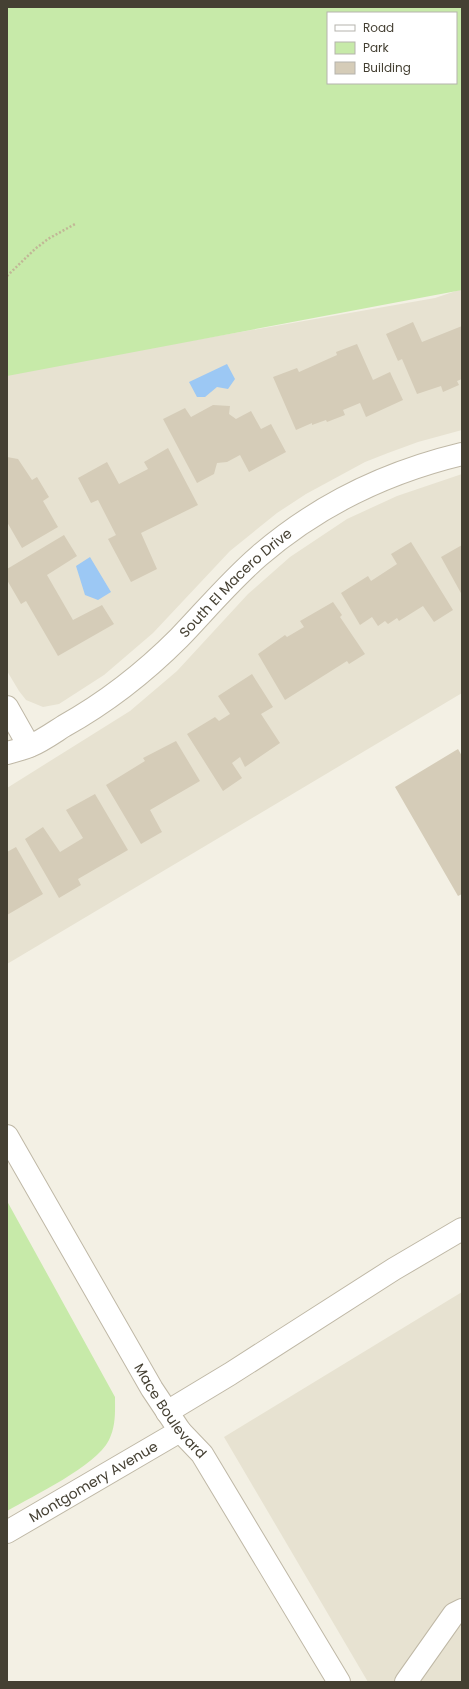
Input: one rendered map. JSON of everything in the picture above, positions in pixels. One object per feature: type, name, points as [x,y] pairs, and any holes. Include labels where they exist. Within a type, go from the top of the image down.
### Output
[{"type":"street","name":"South El Macero Drive","points":[[7,768],[30,746],[103,703],[140,675],[178,639],[234,578],[258,556],[289,532],[322,510],[359,489],[430,462],[462,454]]},
{"type":"street","points":[[7,707],[30,746]]},
{"type":"street","name":"South El Macero Drive","points":[[7,753],[30,746]]},
{"type":"street","name":"Mace Boulevard","points":[[7,1136],[167,1412],[180,1431],[202,1454],[338,1682]]},
{"type":"street","points":[[167,1412],[462,1229]]},
{"type":"street","name":"Montgomery Avenue","points":[[7,1532],[180,1431]]},
{"type":"street","points":[[406,1682],[454,1614],[462,1610]]},
{"type":"path","points":[[7,276],[35,249],[48,239],[75,224]]},
{"type":"shaded area","points":[[462,289],[462,430],[418,442],[365,462],[306,494],[277,513],[230,551],[153,633],[104,675],[59,704],[43,707],[26,700],[7,671],[7,373],[435,298]]},
{"type":"shaded area","points":[[462,474],[462,693],[7,964],[7,788],[130,711],[177,671],[248,594],[290,557],[347,519],[397,496]]},
{"type":"shaded area","points":[[462,1292],[462,1682],[368,1682],[224,1437]]},
{"type":"green space","points":[[7,7],[462,7],[462,290],[7,376]]},
{"type":"green space","points":[[7,1201],[115,1397],[115,1408],[114,1424],[111,1435],[102,1450],[78,1470],[63,1480],[7,1511]]},
{"type":"water","points":[[227,364],[235,379],[228,389],[217,387],[205,397],[197,397],[189,382]]},
{"type":"water","points":[[90,557],[111,592],[98,600],[85,595],[76,566]]},
{"type":"building","points":[[413,322],[422,342],[462,326],[462,379],[457,381],[459,385],[443,392],[441,386],[417,394],[402,359],[398,361],[386,334]]},
{"type":"building","points":[[357,344],[373,380],[390,372],[403,400],[366,417],[360,403],[343,410],[345,415],[327,422],[326,420],[312,425],[312,423],[296,430],[273,377],[297,368],[299,372],[337,355],[336,352]]},
{"type":"building","points":[[213,405],[230,406],[229,414],[236,419],[251,411],[261,429],[271,424],[286,452],[249,472],[240,455],[227,462],[217,463],[214,474],[197,483],[163,419],[185,408],[191,417]]},
{"type":"building","points":[[168,448],[198,505],[141,533],[157,569],[131,582],[108,539],[116,535],[98,500],[91,503],[78,478],[107,462],[119,484],[148,469],[144,462]]},
{"type":"building","points":[[7,457],[18,459],[32,480],[37,477],[49,497],[43,501],[58,527],[22,548],[7,522]]},
{"type":"building","points":[[64,535],[77,556],[47,575],[73,620],[102,605],[114,624],[58,656],[26,601],[21,604],[7,580],[7,569]]},
{"type":"building","points":[[411,542],[453,610],[434,622],[423,606],[399,621],[397,618],[388,624],[385,621],[378,626],[372,617],[360,625],[341,593],[368,576],[371,581],[397,564],[391,554]]},
{"type":"building","points":[[462,545],[462,595],[441,557]]},
{"type":"building","points":[[333,602],[342,615],[340,617],[365,654],[349,664],[347,661],[285,700],[258,654],[285,635],[287,637],[304,627],[300,621]]},
{"type":"building","points":[[252,674],[273,707],[261,714],[280,743],[245,767],[240,757],[232,763],[242,778],[223,791],[187,734],[215,717],[219,721],[230,714],[218,696]]},
{"type":"building","points":[[176,741],[200,781],[150,810],[162,832],[141,844],[106,785],[145,761],[143,758]]},
{"type":"building","points":[[458,749],[462,756],[462,894],[458,896],[395,787]]},
{"type":"building","points":[[95,794],[128,850],[78,879],[81,885],[59,898],[25,839],[43,827],[60,852],[83,838],[66,810]]},
{"type":"building","points":[[16,847],[43,894],[7,915],[7,852]]}]
